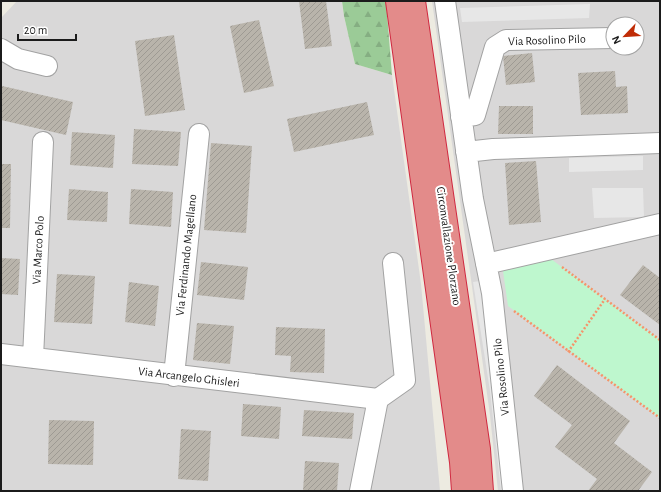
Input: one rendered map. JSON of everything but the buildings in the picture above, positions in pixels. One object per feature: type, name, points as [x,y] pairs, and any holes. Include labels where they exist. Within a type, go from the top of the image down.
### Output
[{"type":"highway","name":"Circonvallazione Plorzano","points":[[397,1],[463,491]]},
{"type":"highway","name":"Circonvallazione Plorzano","points":[[414,1],[479,449],[482,491]]},
{"type":"street","name":"Via Rosolino Pilo","points":[[445,1],[473,199],[492,293],[513,491]]},
{"type":"street","name":"Via Rosolino Pilo","points":[[461,118],[475,115],[495,47],[500,42],[506,40],[605,38]]},
{"type":"street","points":[[1,49],[18,59],[47,66]]},
{"type":"street","name":"Via Ferdinando Magellano","points":[[174,376],[199,134]]},
{"type":"street","name":"Via Marco Polo","points":[[33,358],[43,142]]},
{"type":"street","points":[[466,152],[493,149],[660,143]]},
{"type":"street","points":[[486,264],[660,224]]},
{"type":"street","points":[[360,491],[378,399],[405,380],[393,263]]},
{"type":"street","name":"Via Arcangelo Ghisleri","points":[[1,354],[174,376],[378,399]]},
{"type":"path","points":[[541,252],[660,340]]},
{"type":"path","points":[[492,293],[568,352],[660,418]]},
{"type":"path","points":[[568,352],[605,299]]},
{"type":"shaded area","points":[[17,1],[342,1],[355,64],[392,75],[421,284],[440,491],[1,491],[1,18]]},
{"type":"shaded area","points":[[432,1],[660,1],[660,491],[498,491],[490,415]]},
{"type":"shaded area","points":[[590,4],[589,18],[462,22],[460,8]]},
{"type":"shaded area","points":[[643,156],[643,170],[569,172],[569,158]]},
{"type":"shaded area","points":[[592,188],[643,188],[644,217],[594,218]]},
{"type":"shaded area","points":[[480,281],[496,390],[508,491],[501,491],[490,391],[473,282]]},
{"type":"green space","points":[[342,1],[386,1],[392,75],[355,64]]},
{"type":"green space","points":[[551,259],[660,340],[660,418],[508,306],[503,271]]}]
